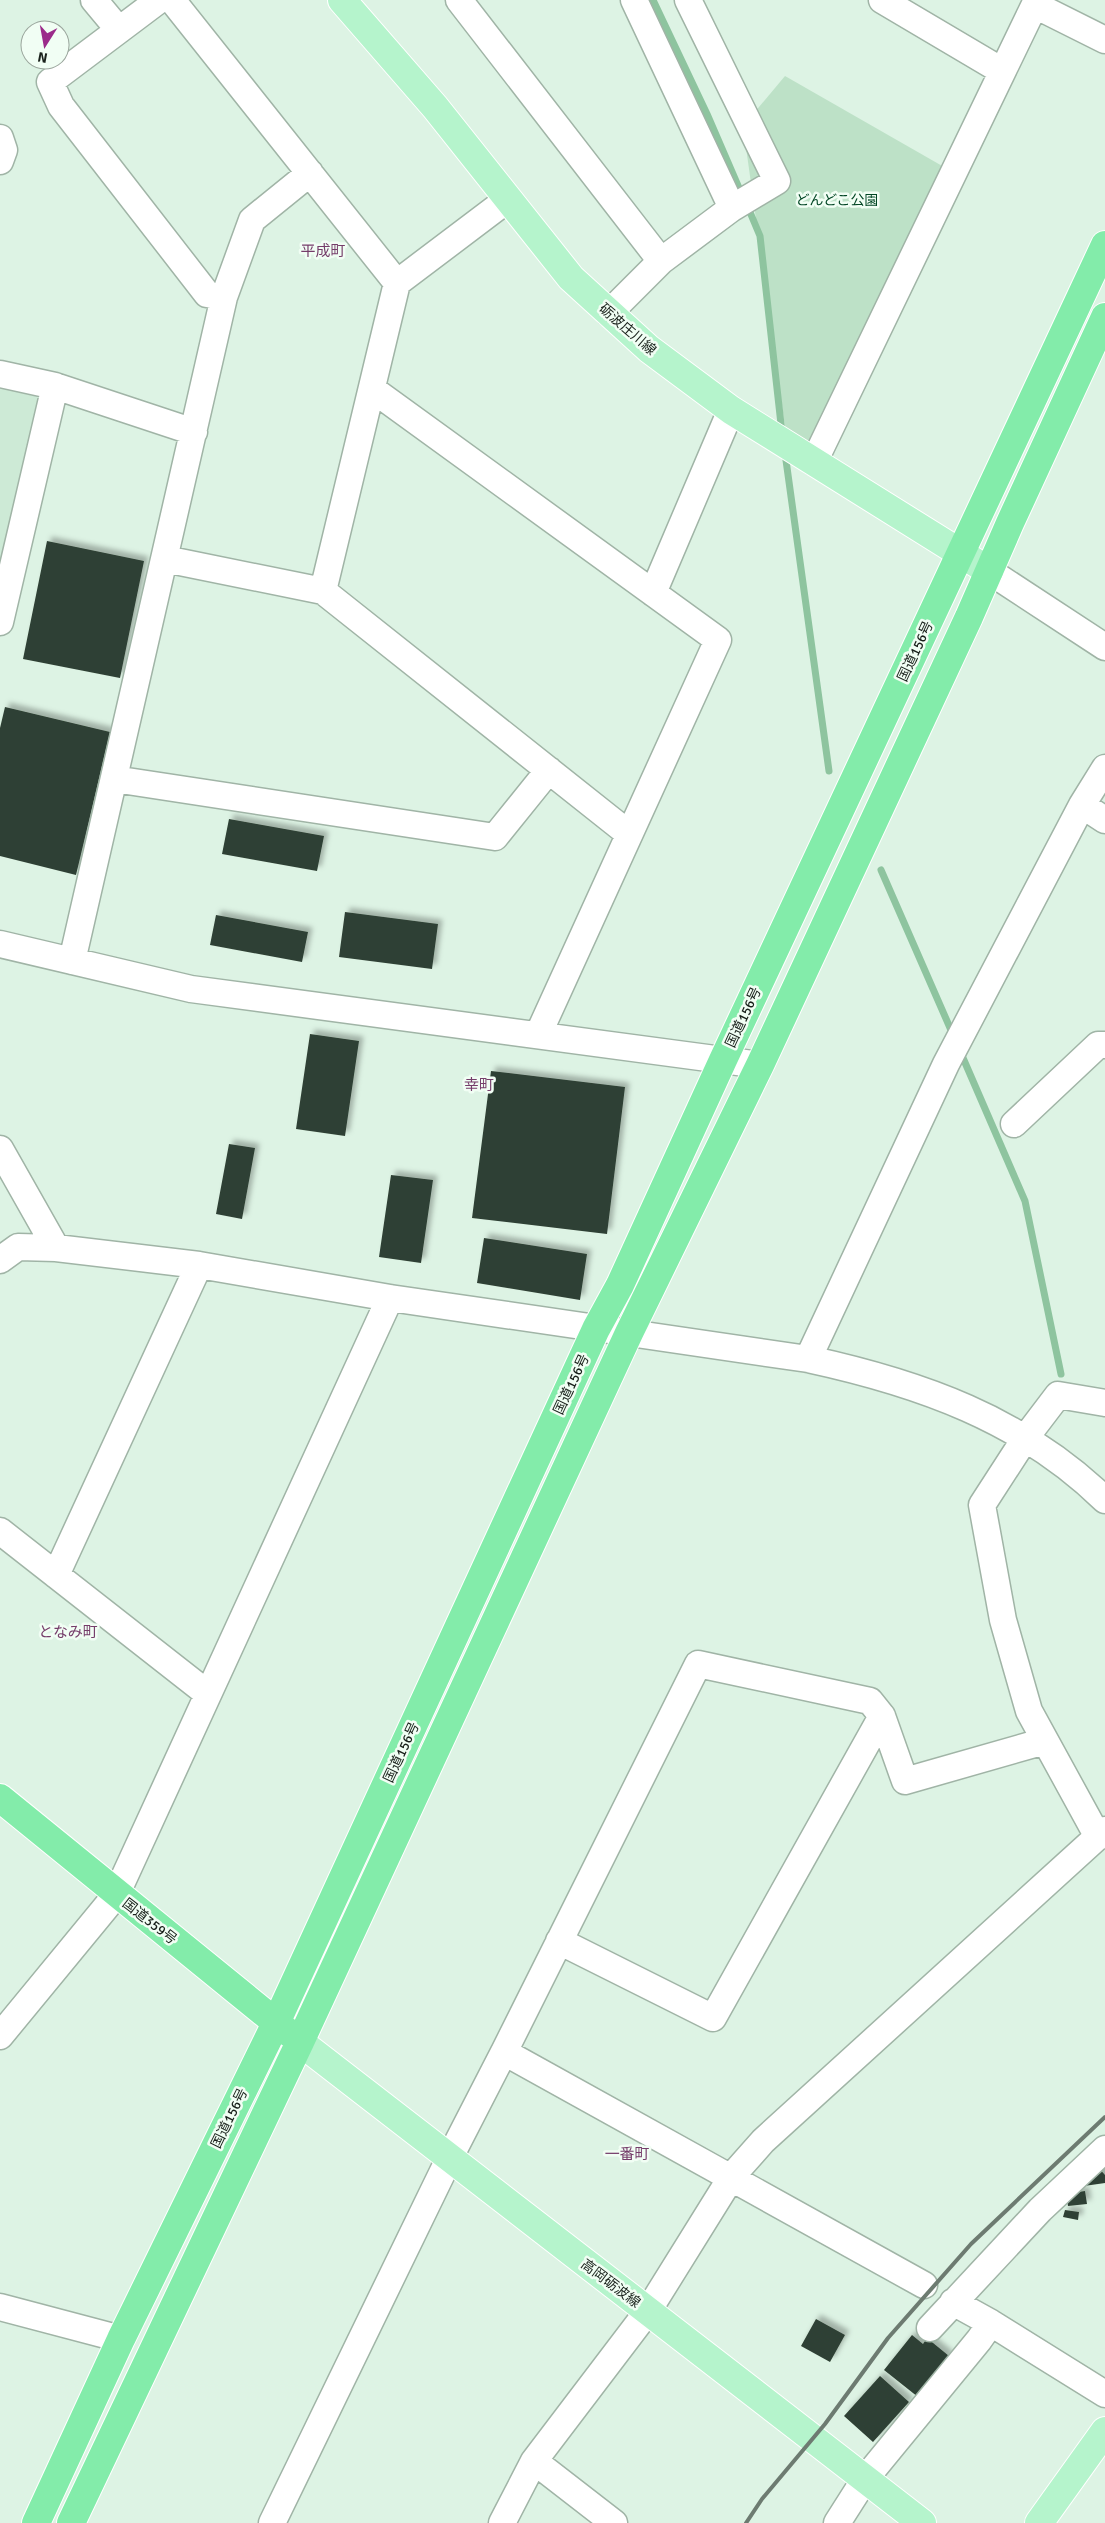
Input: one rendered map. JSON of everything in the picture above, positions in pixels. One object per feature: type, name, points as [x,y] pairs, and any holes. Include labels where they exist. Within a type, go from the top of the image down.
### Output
[{"type":"highway","name":"国道156号","points":[[36,2523],[121,2339],[276,2023],[596,1329],[620,1285],[723,1060],[1105,245]]},
{"type":"highway","points":[[70,2523],[300,2042],[629,1333],[760,1065],[1105,317]]},
{"type":"highway","name":"国道359号","points":[[0,1798],[300,2042]]},
{"type":"main road","name":"砺波庄川線","points":[[350,2],[571,278],[649,349],[731,410],[989,571]]},
{"type":"main road","name":"高岡砺波線","points":[[300,2042],[922,2523]]},
{"type":"main road","points":[[1038,2523],[1105,2431]]},
{"type":"street","points":[[94,0],[119,30]]},
{"type":"street","points":[[159,0],[50,82],[62,106],[207,294],[224,297]]},
{"type":"street","points":[[172,0],[397,283]]},
{"type":"street","points":[[459,0],[661,261]]},
{"type":"street","points":[[634,0],[732,208]]},
{"type":"street","points":[[609,313],[661,261],[732,208],[777,181],[688,0]]},
{"type":"street","points":[[882,0],[1002,71]]},
{"type":"street","points":[[814,462],[1036,2],[1105,40]]},
{"type":"street","points":[[0,138],[4,150],[0,161]]},
{"type":"street","points":[[72,961],[224,297],[252,220],[310,173]]},
{"type":"street","points":[[323,591],[397,283],[508,198]]},
{"type":"street","points":[[0,374],[55,386],[194,432]]},
{"type":"street","points":[[0,622],[55,386]]},
{"type":"street","points":[[372,389],[718,640],[538,1035]]},
{"type":"street","points":[[653,593],[731,410]]},
{"type":"street","points":[[165,559],[323,591],[629,834]]},
{"type":"street","points":[[989,571],[1105,647]]},
{"type":"street","points":[[808,1359],[946,1064],[1082,805],[1105,768]]},
{"type":"street","points":[[114,779],[495,837],[549,770]]},
{"type":"street","points":[[1082,805],[1105,820]]},
{"type":"street","points":[[0,944],[191,989],[760,1065]]},
{"type":"street","points":[[1014,1124],[1098,1045],[1105,1044]]},
{"type":"street","points":[[0,1149],[56,1248]]},
{"type":"street","points":[[0,1260],[18,1247],[56,1248],[199,1265],[390,1298],[808,1359],[870,1372],[931,1393],[1026,1437],[1042,1447],[1105,1500]]},
{"type":"street","points":[[56,1575],[199,1265]]},
{"type":"street","points":[[0,2036],[116,1894],[390,1298]]},
{"type":"street","points":[[502,2523],[534,2461],[648,2310],[732,2176],[763,2141],[1102,1834],[1029,1712],[1003,1620],[982,1505],[1026,1437],[1058,1394],[1105,1403]]},
{"type":"street","points":[[0,1530],[208,1694]]},
{"type":"street","points":[[272,2523],[449,2159],[698,1664],[870,1701],[882,1716],[905,1780],[1045,1741]]},
{"type":"street","points":[[559,1942],[713,2018],[882,1716]]},
{"type":"street","points":[[504,2052],[732,2176],[924,2285]]},
{"type":"street","points":[[930,2328],[1040,2210],[1105,2149]]},
{"type":"street","points":[[953,2302],[991,2322],[1105,2394]]},
{"type":"street","points":[[0,2307],[121,2339]]},
{"type":"street","points":[[837,2523],[865,2479],[979,2340],[991,2322]]},
{"type":"street","points":[[534,2461],[614,2523]]},
{"type":"shaded area","points":[[0,388],[38,397],[0,562]]},
{"type":"green space","name":"どんどこ公園","points":[[785,76],[944,167],[813,442],[802,448],[787,441],[743,126]]},
{"type":"building","points":[[47,541],[144,561],[120,678],[23,659]]},
{"type":"building","points":[[5,707],[110,732],[76,875],[0,856],[0,728]]},
{"type":"building","points":[[229,819],[324,836],[317,871],[222,854]]},
{"type":"building","points":[[345,912],[438,924],[432,969],[339,957]]},
{"type":"building","points":[[216,915],[308,932],[302,962],[210,945]]},
{"type":"building","points":[[310,1034],[359,1041],[345,1136],[296,1129]]},
{"type":"building","points":[[491,1071],[625,1087],[607,1234],[472,1218]]},
{"type":"building","points":[[229,1144],[255,1148],[242,1219],[216,1214]]},
{"type":"building","points":[[391,1175],[433,1180],[421,1263],[379,1257]]},
{"type":"building","points":[[484,1238],[587,1254],[580,1300],[477,1283]]},
{"type":"building","points":[[1096,2165],[1105,2175],[1105,2183],[1084,2186]]},
{"type":"building","points":[[1085,2191],[1087,2204],[1068,2206],[1066,2194]]},
{"type":"building","points":[[1065,2210],[1079,2212],[1078,2220],[1063,2217]]},
{"type":"building","points":[[816,2319],[845,2335],[830,2362],[801,2346]]},
{"type":"building","points":[[912,2335],[923,2344],[927,2338],[949,2356],[918,2397],[884,2370]]},
{"type":"building","points":[[880,2376],[909,2402],[873,2442],[844,2416]]},
{"type":"waterway","points":[[653,0],[707,114],[742,195]]},
{"type":"waterway","points":[[747,205],[760,236],[782,433]]},
{"type":"waterway","points":[[785,453],[829,771]]},
{"type":"waterway","points":[[881,870],[954,1037]]},
{"type":"waterway","points":[[960,1051],[1025,1201],[1061,1374]]},
{"type":"railway","points":[[746,2523],[762,2499],[825,2424],[888,2338],[971,2244],[1105,2117]]},
{"type":"district","name":"平成町","points":[[323,251]]},
{"type":"district","name":"幸町","points":[[479,1085]]},
{"type":"district","name":"となみ町","points":[[68,1632]]},
{"type":"district","name":"一番町","points":[[627,2154]]}]
